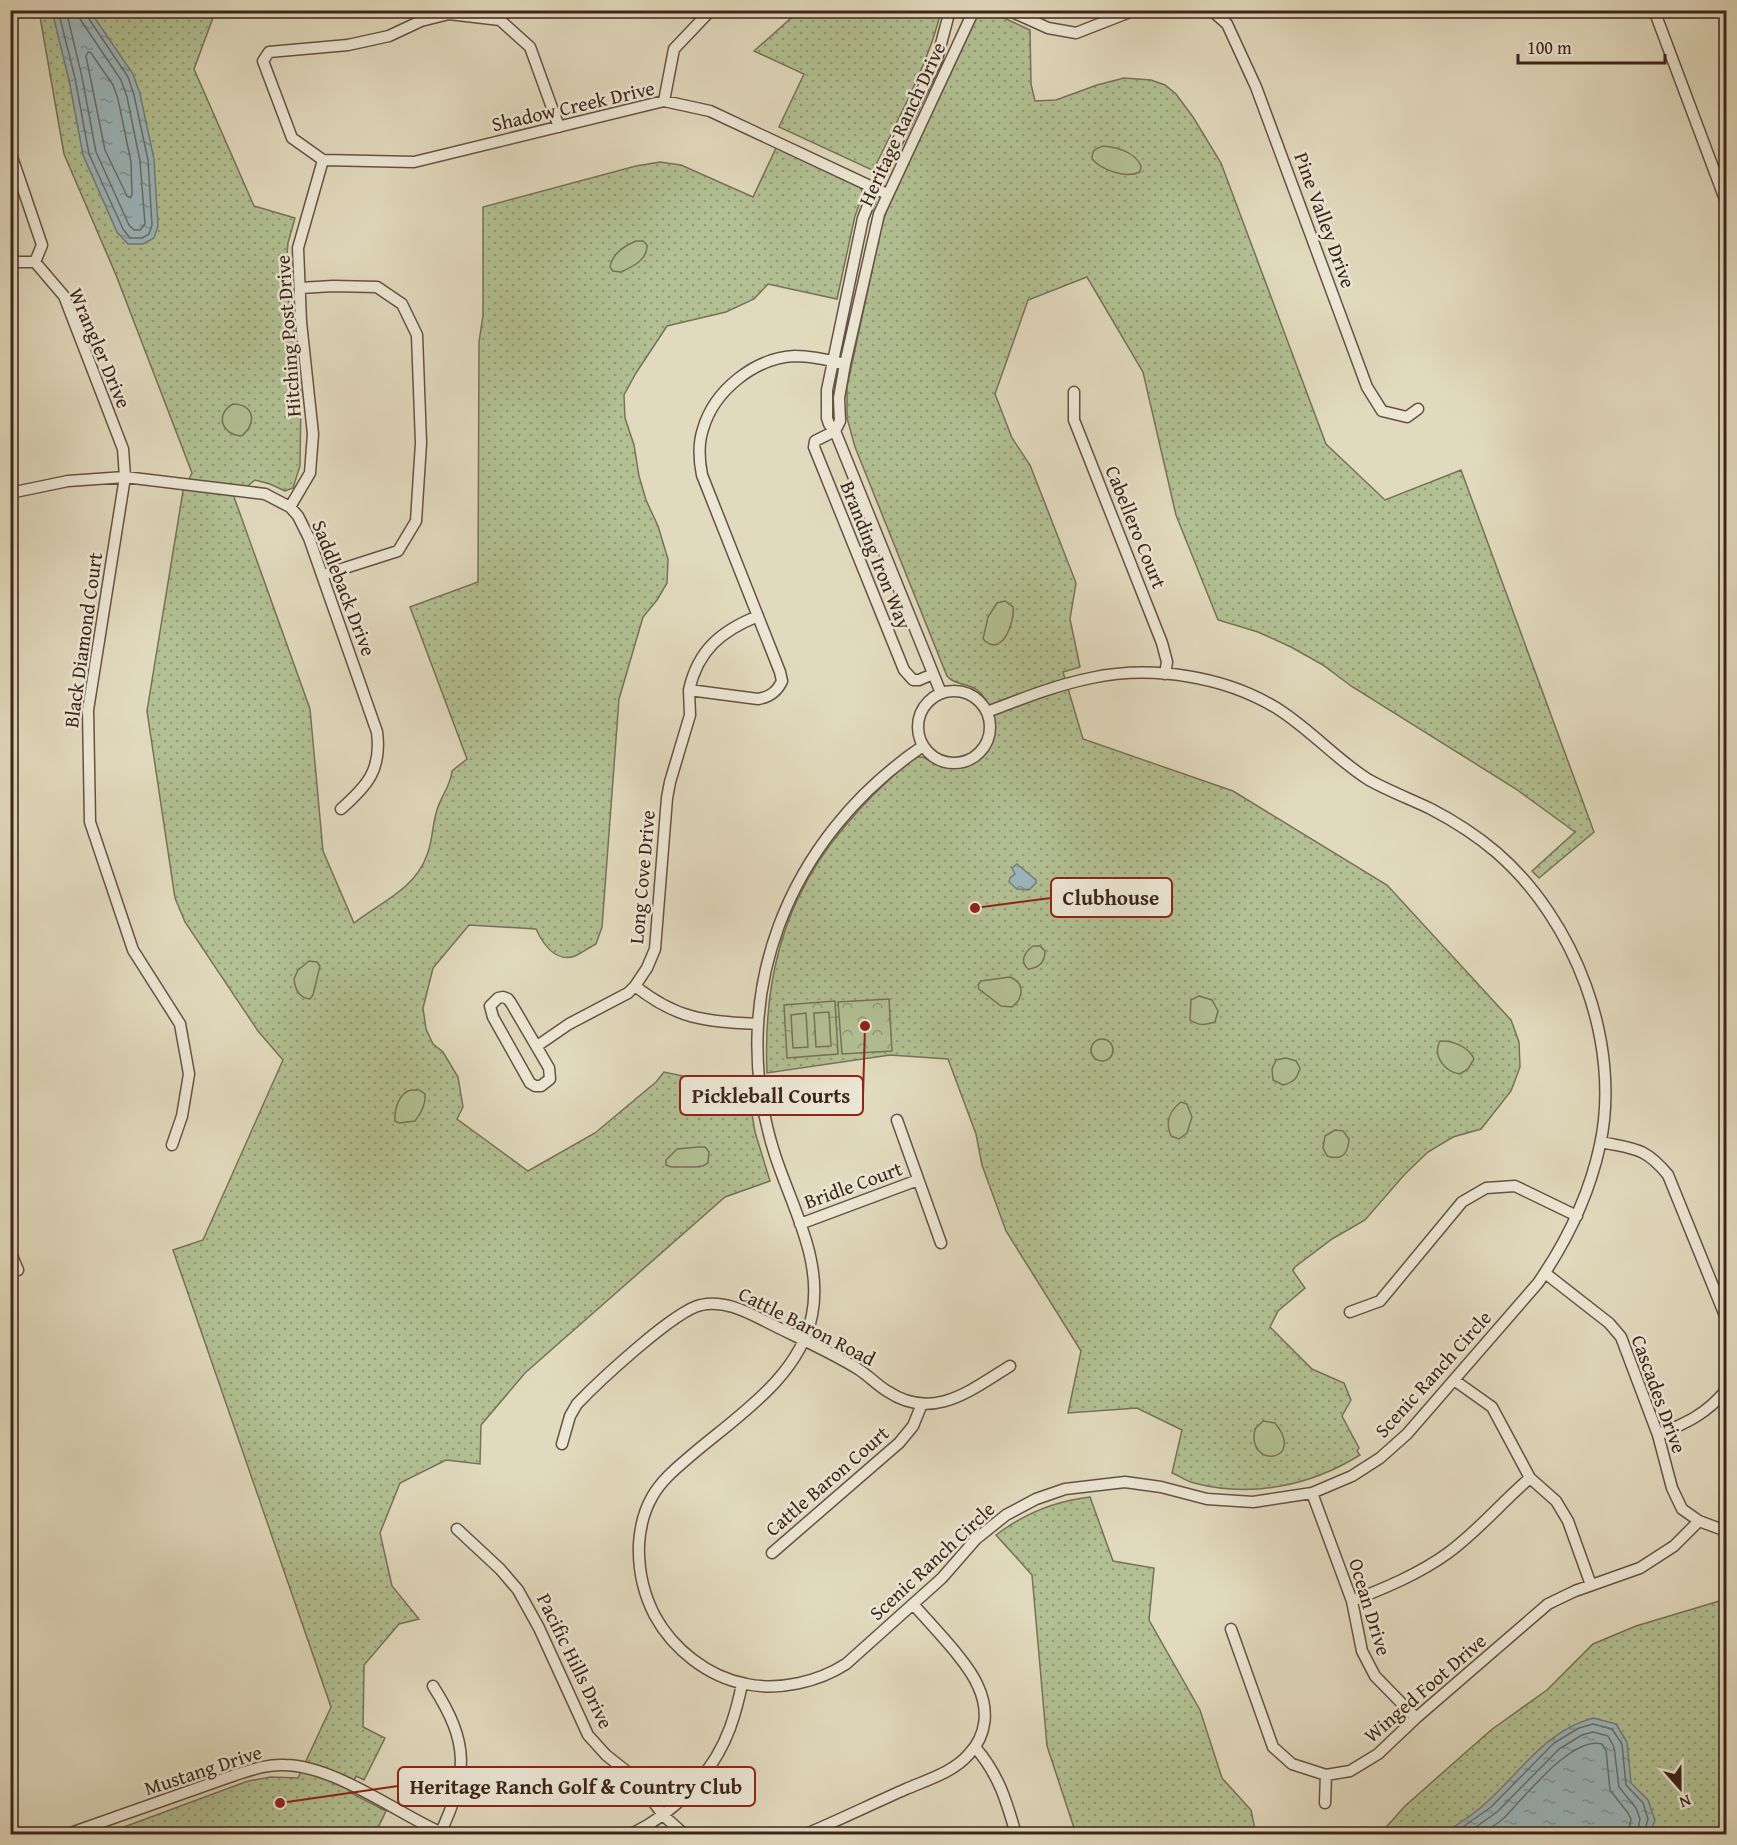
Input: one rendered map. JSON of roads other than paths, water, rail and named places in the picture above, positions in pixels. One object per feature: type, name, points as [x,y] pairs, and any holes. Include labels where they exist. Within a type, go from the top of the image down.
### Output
[{"type":"street","points":[[664,101],[674,49],[711,10]]},
{"type":"street","name":"Heritage Ranch Drive","points":[[941,693],[835,431],[829,424],[826,408],[832,361],[859,234],[875,188],[937,59],[950,10]]},
{"type":"street","name":"Heritage Ranch Drive","points":[[835,431],[840,421],[839,398],[845,364],[874,230],[887,194],[974,10]]},
{"type":"street","points":[[1008,10],[1048,28],[1076,33],[1135,10]]},
{"type":"street","name":"Pine Valley Drive","points":[[1211,10],[1227,24],[1256,87],[1367,387],[1382,411],[1407,417],[1418,409]]},
{"type":"street","points":[[1654,10],[1726,202]]},
{"type":"street","points":[[322,160],[292,138],[263,61],[269,52],[348,45],[389,36],[421,21],[449,14],[487,14],[500,20],[530,47],[559,127]]},
{"type":"street","name":"Shadow Creek Drive","points":[[322,160],[414,162],[664,101],[710,111],[887,194]]},
{"type":"street","points":[[10,151],[42,245],[35,262],[10,262]]},
{"type":"street","name":"Hitching Post Drive","points":[[290,507],[310,473],[313,434],[301,322],[298,248],[322,160]]},
{"type":"street","name":"Wrangler Drive","points":[[35,262],[64,296],[123,449],[124,477]]},
{"type":"street","points":[[300,288],[377,287],[402,304],[417,335],[421,443],[416,521],[398,551],[323,575]]},
{"type":"street","points":[[689,690],[758,699],[767,698],[774,693],[782,681],[702,475],[700,453],[702,430],[710,412],[720,397],[745,373],[778,359],[794,356],[845,364]]},
{"type":"street","name":"Cabellero Court","points":[[1074,392],[1074,420],[1162,643],[1167,662],[1165,674]]},
{"type":"street","name":"Branding Iron Way","points":[[835,431],[814,441],[814,447],[895,649],[908,676],[913,680],[933,674]]},
{"type":"street","name":"Saddleback Drive","points":[[10,493],[68,481],[124,477],[265,494],[290,507],[304,526],[323,575],[373,719],[379,745],[378,757],[368,783],[341,809]]},
{"type":"street","name":"Black Diamond Court","points":[[124,477],[88,710],[90,822],[133,950],[180,1024],[189,1074],[182,1116],[171,1145]]},
{"type":"street","name":"Long Cove Drive","points":[[537,1046],[569,1024],[628,993],[635,986],[652,958],[655,949],[670,782],[690,715],[689,690],[696,668],[713,643],[725,631],[758,616]]},
{"type":"street","name":"Scenic Ranch Circle","points":[[923,746],[886,773],[852,805],[832,829],[804,871],[782,914],[767,963],[758,1024],[759,1073],[765,1118],[775,1156],[813,1266],[814,1304],[804,1341],[788,1367],[764,1394],[666,1479],[651,1498],[642,1525],[639,1552],[642,1582],[658,1621],[686,1654],[712,1671],[742,1684],[789,1685],[822,1677],[835,1671],[846,1664],[942,1578],[968,1547],[993,1525],[1020,1507],[1065,1489],[1125,1482],[1161,1487],[1207,1499],[1253,1502],[1312,1493],[1352,1476],[1380,1458],[1407,1434],[1545,1274],[1577,1216],[1591,1180],[1601,1142],[1605,1109],[1600,1040],[1582,972],[1548,911],[1526,881],[1481,840],[1448,819],[1360,774],[1297,722],[1264,701],[1198,679],[1132,672],[1091,678],[1072,682],[987,712]]},
{"type":"street","points":[[963,692],[973,696],[987,712],[990,724],[989,736],[984,747],[965,761],[953,763],[941,761],[923,746],[917,726],[920,715],[932,698],[941,693],[963,692]]},
{"type":"street","points":[[635,986],[666,1008],[681,1014],[712,1021],[758,1024]]},
{"type":"street","points":[[498,998],[508,999],[537,1046],[551,1073],[547,1083],[541,1086],[530,1083],[490,1011],[490,1006],[498,998]]},
{"type":"street","name":"Bridle Court","points":[[897,1120],[940,1243]]},
{"type":"street","points":[[1601,1142],[1637,1149],[1654,1158],[1668,1174],[1726,1318]]},
{"type":"street","name":"Bridle Court","points":[[800,1224],[918,1180]]},
{"type":"street","points":[[1350,1312],[1380,1301],[1462,1202],[1486,1188],[1515,1186],[1577,1216]]},
{"type":"street","points":[[10,1251],[18,1270]]},
{"type":"street","name":"Cascades Drive","points":[[1545,1274],[1609,1323],[1621,1337],[1658,1435],[1672,1488],[1682,1509],[1699,1521],[1726,1532]]},
{"type":"street","name":"Cattle Baron Road","points":[[562,1444],[570,1416],[577,1404],[674,1319],[699,1305],[712,1303],[738,1308],[856,1367],[907,1402],[922,1404],[945,1402],[957,1398],[1010,1365]]},
{"type":"street","points":[[1454,1380],[1492,1407],[1530,1478],[1556,1501],[1569,1521],[1591,1585]]},
{"type":"street","points":[[1658,1435],[1689,1422],[1713,1406],[1726,1390]]},
{"type":"street","name":"Cattle Baron Court","points":[[772,1553],[899,1443],[913,1426],[922,1404]]},
{"type":"street","points":[[1352,1601],[1405,1579],[1447,1554],[1485,1522],[1530,1478]]},
{"type":"street","name":"Ocean Drive","points":[[1312,1493],[1352,1601],[1362,1651],[1375,1676],[1416,1718]]},
{"type":"street","name":"Winged Foot Drive","points":[[1326,1775],[1350,1771],[1378,1754],[1416,1718],[1548,1604],[1591,1585],[1640,1568],[1674,1546],[1699,1521]]},
{"type":"street","name":"Pacific Hills Drive","points":[[457,1529],[512,1580],[536,1621],[588,1735],[606,1755],[635,1778],[664,1816],[684,1834]]},
{"type":"street","points":[[806,1834],[947,1771],[968,1756],[984,1730],[983,1700],[978,1686],[966,1666],[913,1604]]},
{"type":"street","points":[[1231,1629],[1273,1747],[1292,1764],[1326,1775],[1325,1803]]},
{"type":"street","points":[[631,1834],[664,1816],[687,1794],[711,1764],[729,1731],[742,1684]]},
{"type":"street","points":[[433,1686],[453,1721],[460,1753],[461,1773],[457,1796],[442,1834]]},
{"type":"street","points":[[975,1746],[988,1761],[997,1777],[1016,1834]]},
{"type":"street","name":"Mustang Drive","points":[[69,1834],[245,1772],[294,1765],[328,1776],[442,1834]]},
{"type":"water","points":[[52,11],[90,11],[133,74],[140,94],[154,159],[158,226],[154,238],[143,244],[128,244],[117,232],[83,155],[69,80]]},
{"type":"water","points":[[1017,864],[1036,880],[1029,890],[1017,889],[1009,882],[1015,874],[1012,868]]},
{"type":"water","points":[[1593,1718],[1616,1724],[1627,1742],[1631,1783],[1648,1800],[1655,1820],[1650,1834],[1443,1834],[1483,1806],[1548,1742],[1576,1724]]},
{"type":"place","name":"Clubhouse","points":[[975,908]]},
{"type":"place","name":"Pickleball Courts","points":[[865,1026]]},
{"type":"place","name":"Heritage Ranch Golf & Country Club","points":[[280,1803]]}]
